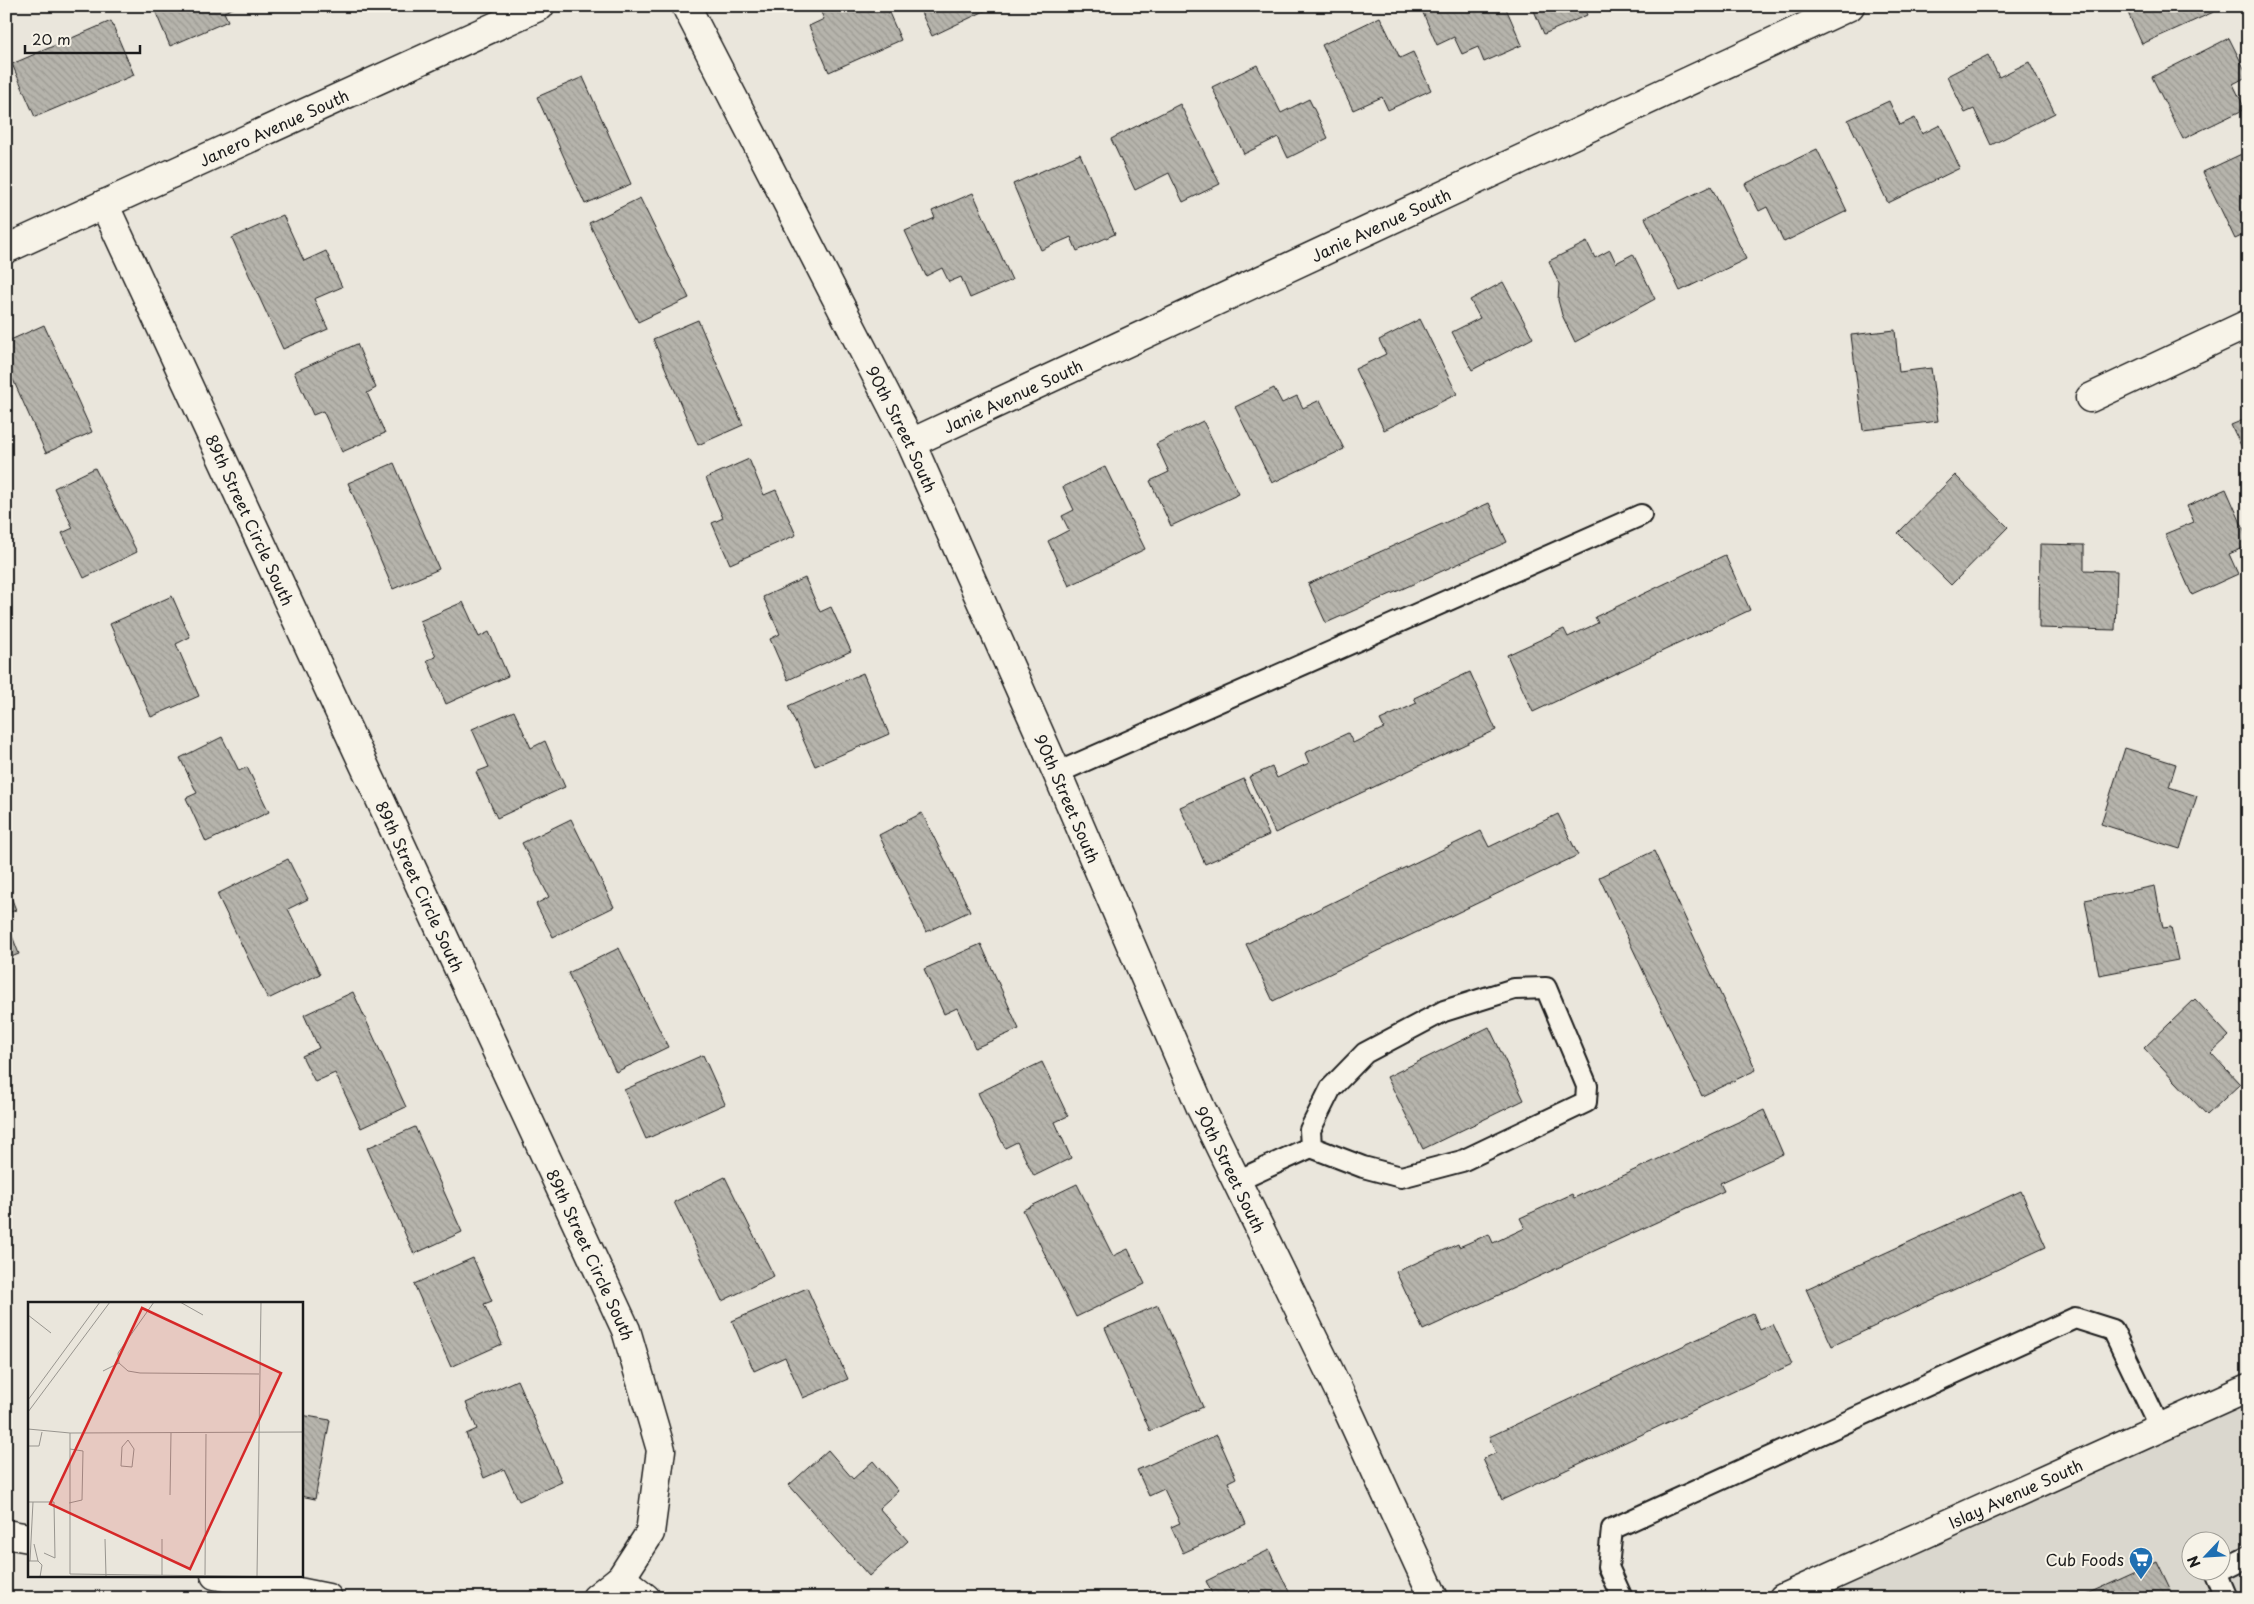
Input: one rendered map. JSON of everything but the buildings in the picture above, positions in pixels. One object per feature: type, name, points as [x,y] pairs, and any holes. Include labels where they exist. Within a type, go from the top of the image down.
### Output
[{"type":"street","name":"Janero Avenue South","points":[[6,249],[540,6]]},
{"type":"street","name":"90th Street South","points":[[686,6],[911,443],[1057,773],[1201,1108],[1339,1390],[1434,1598]]},
{"type":"street","name":"Janie Avenue South","points":[[911,443],[1850,6]]},
{"type":"street","name":"89th Street Circle South","points":[[104,204],[626,1330],[661,1450],[650,1533],[621,1578],[596,1598]]},
{"type":"street","points":[[2090,398],[2248,324]]},
{"type":"street","name":"Islay Avenue South","points":[[1783,1598],[2248,1388]]},
{"type":"street","points":[[6,1534],[28,1538]]},
{"type":"street","points":[[220,1576],[328,1598]]},
{"type":"street","points":[[621,1578],[646,1598]]},
{"type":"lane","points":[[1057,773],[1641,515]]},
{"type":"lane","points":[[1237,1181],[1311,1147],[1363,1167],[1401,1177],[1462,1161],[1586,1102],[1587,1086],[1546,988],[1514,989],[1444,1011],[1365,1053],[1332,1088],[1310,1130],[1311,1147]]},
{"type":"lane","points":[[1622,1598],[1608,1567],[1612,1529],[2076,1318],[2112,1330],[2160,1428]]},
{"type":"lane","points":[[2232,1564],[2248,1556]]},
{"type":"lane","points":[[2220,1582],[2227,1598]]},
{"type":"shaded area","points":[[2248,1388],[2248,1598],[1783,1598]]},
{"type":"place","name":"Cub Foods","points":[[2141,1580]]}]
